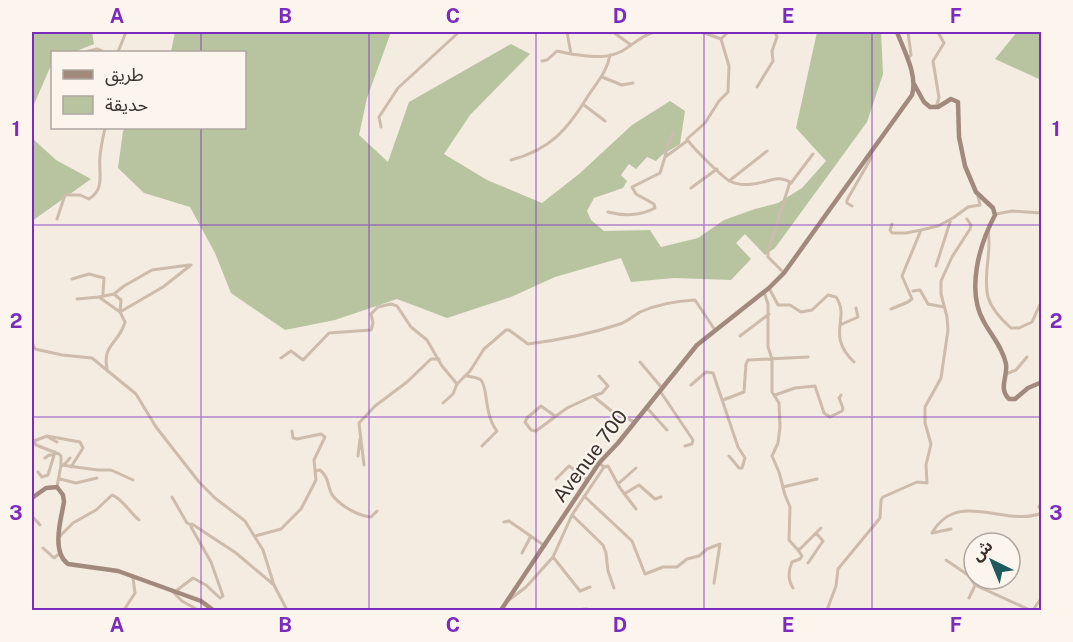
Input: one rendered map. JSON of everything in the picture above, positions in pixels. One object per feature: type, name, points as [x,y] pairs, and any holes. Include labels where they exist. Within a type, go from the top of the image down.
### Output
[{"type":"main road","points":[[897,32],[914,84],[927,105],[935,108],[951,99],[958,102],[962,155],[978,196],[993,208],[995,214],[987,228],[980,254],[975,298],[981,316],[1002,354],[1006,374],[1003,387],[1006,395],[1017,399],[1028,388],[1041,382]]},
{"type":"main road","points":[[912,95],[914,84]]},
{"type":"main road","points":[[912,95],[919,92]]},
{"type":"main road","name":"Avenue 700","points":[[501,610],[599,463],[697,345],[767,290],[784,273],[912,95]]},
{"type":"main road","points":[[32,498],[46,488],[57,487],[63,495],[60,554],[64,562],[71,565],[107,568],[133,576],[201,601],[213,610]]},
{"type":"street","points":[[119,32],[122,40]]},
{"type":"street","points":[[118,51],[126,32]]},
{"type":"street","points":[[381,127],[379,117],[398,88],[420,65],[459,32]]},
{"type":"street","points":[[567,32],[571,54]]},
{"type":"street","points":[[613,32],[631,45]]},
{"type":"street","points":[[542,61],[547,60],[557,51],[594,57],[610,56],[631,45],[636,39],[654,32]]},
{"type":"street","points":[[702,32],[721,39]]},
{"type":"street","points":[[721,39],[728,32]]},
{"type":"street","points":[[757,87],[773,61],[772,51],[777,41],[774,32]]},
{"type":"street","points":[[907,59],[911,55],[908,32]]},
{"type":"street","points":[[935,108],[939,104],[939,98],[933,61],[944,43],[938,32]]},
{"type":"street","points":[[665,157],[687,141],[687,137],[705,123],[719,101],[728,93],[729,66],[721,39]]},
{"type":"street","points":[[511,159],[532,154],[550,143],[584,105],[607,69],[610,56]]},
{"type":"street","points":[[602,77],[622,84],[633,83]]},
{"type":"street","points":[[584,105],[605,121]]},
{"type":"street","points":[[97,200],[101,175],[100,155],[105,129]]},
{"type":"street","points":[[608,212],[625,215],[646,212],[655,207],[654,204],[636,194],[632,188],[660,173],[667,146],[673,134]]},
{"type":"street","points":[[687,141],[729,181],[736,184],[753,184],[780,178],[790,184]]},
{"type":"street","points":[[729,181],[767,151]]},
{"type":"street","points":[[852,206],[847,203],[847,200],[871,158],[871,152]]},
{"type":"street","points":[[784,273],[768,257],[768,251],[790,184],[813,154]]},
{"type":"street","points":[[691,188],[717,169]]},
{"type":"street","points":[[57,219],[65,195],[80,195],[89,199],[98,193]]},
{"type":"street","points":[[891,224],[892,233],[906,233],[938,226],[968,207],[980,205],[978,196]]},
{"type":"street","points":[[995,214],[1018,211],[1041,213]]},
{"type":"street","points":[[936,266],[951,219]]},
{"type":"street","points":[[827,610],[836,586],[838,569],[880,519],[883,497],[917,482],[927,483],[926,465],[931,444],[926,429],[925,411],[926,404],[940,380],[948,330],[941,294],[941,281],[952,257],[970,229],[971,225],[967,219]]},
{"type":"street","points":[[987,228],[990,242],[986,286],[988,300],[994,312],[1011,328],[1019,328],[1032,322],[1041,300]]},
{"type":"street","points":[[891,309],[912,298],[902,276],[921,230]]},
{"type":"street","points":[[77,299],[114,294],[152,270],[191,265],[163,287],[120,312]]},
{"type":"street","points":[[72,279],[89,274],[104,278],[103,294]]},
{"type":"street","points":[[767,290],[772,392],[779,403],[780,427],[778,443],[772,456],[790,510],[789,540],[802,556],[790,566],[790,582],[793,588]]},
{"type":"street","points":[[767,290],[778,305],[790,305],[801,312],[812,310],[828,295],[833,295],[840,304],[839,338],[842,347],[854,362]]},
{"type":"street","points":[[913,291],[920,290],[928,304],[944,307]]},
{"type":"street","points":[[114,294],[121,300],[120,312]]},
{"type":"street","points":[[99,297],[120,312],[125,322],[122,335],[106,351],[108,371]]},
{"type":"street","points":[[443,403],[453,394],[457,384],[466,376],[484,349],[506,330],[528,344],[541,343],[622,323],[639,313],[667,303],[695,300],[715,330]]},
{"type":"street","points":[[281,358],[291,351],[303,360],[329,333],[371,330],[373,323],[371,314],[378,307],[391,304],[397,306],[411,327],[427,340],[450,377],[457,384]]},
{"type":"street","points":[[840,325],[858,317],[856,308]]},
{"type":"street","points":[[740,336],[769,314]]},
{"type":"street","points":[[32,342],[33,350],[62,356],[92,358],[136,394],[164,438],[205,489],[238,514],[255,536],[263,550],[274,585],[287,610]]},
{"type":"street","points":[[723,400],[744,392],[747,361],[808,357]]},
{"type":"street","points":[[1006,374],[1016,370],[1027,357]]},
{"type":"street","points":[[364,465],[359,423],[375,406],[407,382],[431,358],[439,359]]},
{"type":"street","points":[[639,362],[661,390],[693,440],[692,444],[685,446]]},
{"type":"street","points":[[691,386],[706,372],[713,373],[738,447],[745,458],[742,468],[739,468],[729,456]]},
{"type":"street","points":[[466,376],[479,379],[483,383],[486,410],[492,425],[497,430],[482,446]]},
{"type":"street","points":[[555,416],[541,406],[526,418],[525,422],[531,430],[535,431],[567,408],[602,393],[608,386],[599,376]]},
{"type":"street","points":[[775,395],[795,388],[815,386],[824,413],[830,417],[843,410],[839,400],[841,395]]},
{"type":"street","points":[[593,396],[614,413],[634,422]]},
{"type":"street","points":[[647,408],[667,430]]},
{"type":"street","points":[[255,536],[281,529],[301,509],[316,480],[314,460],[324,441],[323,435],[297,440],[293,438],[292,431]]},
{"type":"street","points":[[46,436],[57,442]]},
{"type":"street","points":[[57,487],[63,465],[61,456],[34,443],[37,439],[46,436],[80,442],[82,451],[70,467]]},
{"type":"street","points":[[358,456],[361,437]]},
{"type":"street","points":[[45,458],[54,453]]},
{"type":"street","points":[[38,472],[42,477],[48,475],[54,453]]},
{"type":"street","points":[[63,465],[70,458]]},
{"type":"street","points":[[599,463],[604,467],[608,466],[624,494],[636,509]]},
{"type":"street","points":[[63,465],[111,470],[133,480]]},
{"type":"street","points":[[556,478],[568,466],[587,479]]},
{"type":"street","points":[[507,601],[526,587],[553,557],[572,515],[604,467]]},
{"type":"street","points":[[618,484],[636,468]]},
{"type":"street","points":[[315,471],[321,470],[327,476],[332,495],[359,515],[371,517],[377,511]]},
{"type":"street","points":[[60,479],[76,483],[97,478]]},
{"type":"street","points":[[783,487],[817,479]]},
{"type":"street","points":[[624,494],[639,485],[655,499],[661,497]]},
{"type":"street","points":[[60,537],[73,523],[96,510],[112,495],[117,497],[139,520]]},
{"type":"street","points":[[171,496],[187,523],[195,525],[224,544],[274,585]]},
{"type":"street","points":[[584,496],[622,534],[631,539],[645,574],[663,567],[677,567],[687,559],[696,557],[720,544],[714,583]]},
{"type":"street","points":[[951,529],[932,533],[948,516],[965,510],[1017,515],[1041,512],[1041,502]]},
{"type":"street","points":[[572,515],[603,545],[614,588]]},
{"type":"street","points":[[32,516],[40,525]]},
{"type":"street","points":[[504,522],[509,521],[544,546]]},
{"type":"street","points":[[191,525],[211,562],[224,596],[220,597],[193,578],[174,591],[178,598],[198,610]]},
{"type":"street","points":[[798,549],[821,528]]},
{"type":"street","points":[[808,563],[823,541],[816,533]]},
{"type":"street","points":[[522,553],[531,536]]},
{"type":"street","points":[[43,548],[54,558],[60,554]]},
{"type":"street","points":[[553,557],[581,592],[590,587]]},
{"type":"street","points":[[946,560],[962,571]]},
{"type":"street","points":[[124,610],[135,593],[133,576]]},
{"type":"street","points":[[969,598],[972,591]]},
{"type":"street","points":[[989,591],[1032,610],[1041,597]]},
{"type":"street","points":[[576,610],[590,610]]},
{"type":"green space","points":[[32,32],[92,32],[94,44],[76,51],[51,51],[51,65],[32,109]]},
{"type":"green space","points":[[175,32],[391,32],[367,98],[359,135],[388,162],[409,102],[511,44],[530,54],[470,115],[444,154],[487,180],[542,203],[579,174],[632,125],[670,101],[685,111],[680,144],[656,161],[647,157],[636,169],[629,164],[621,175],[627,181],[623,188],[594,198],[587,211],[591,220],[604,231],[650,230],[661,247],[698,238],[724,220],[778,203],[802,188],[826,161],[796,128],[817,32],[881,32],[883,74],[867,122],[775,248],[765,255],[745,234],[736,243],[751,259],[731,280],[674,278],[631,282],[621,258],[555,277],[511,297],[447,318],[397,299],[335,320],[285,330],[231,293],[215,253],[190,207],[144,193],[118,168],[125,129],[246,129],[246,51],[171,51]]},
{"type":"green space","points":[[1017,32],[1041,32],[1041,80],[995,59]]},
{"type":"green space","points":[[32,138],[56,160],[91,179],[32,221]]}]
